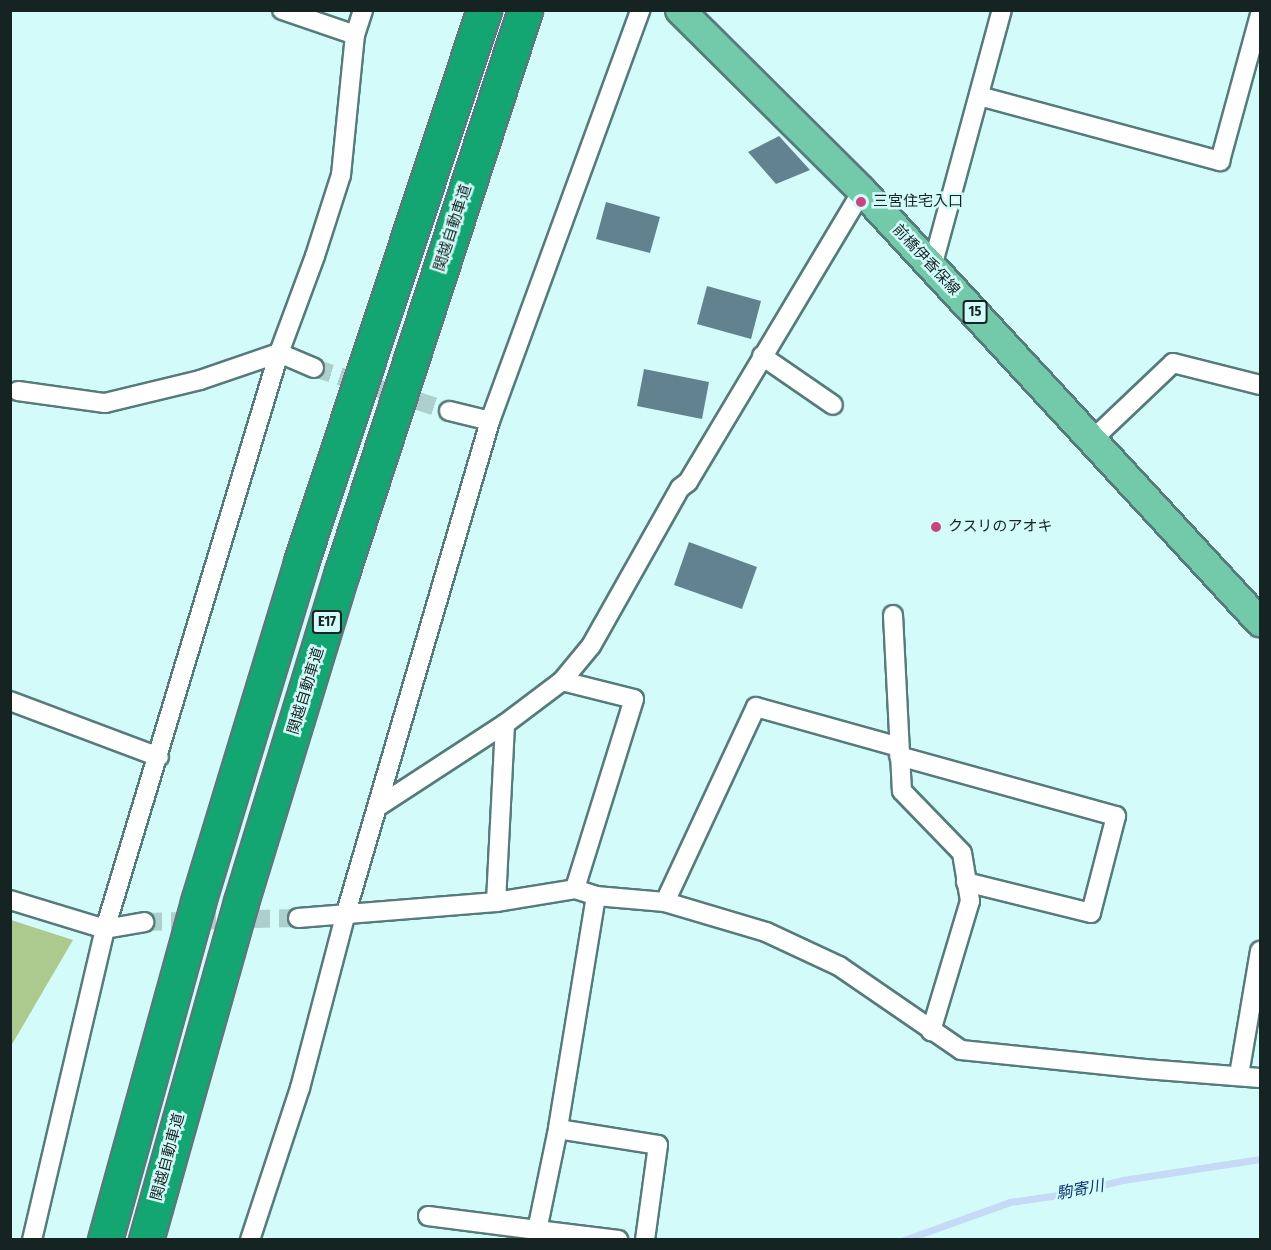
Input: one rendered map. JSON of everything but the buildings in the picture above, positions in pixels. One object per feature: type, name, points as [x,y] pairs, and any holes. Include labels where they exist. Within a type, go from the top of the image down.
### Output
[{"type":"highway","points":[[105,1239],[198,902],[301,562],[484,10]]},
{"type":"highway","name":"関越自動車道","points":[[146,1239],[240,902],[339,583],[525,10]]},
{"type":"main road","name":"前橋伊香保線","points":[[680,10],[862,191],[1260,622]]},
{"type":"street","points":[[282,10],[304,14],[355,35]]},
{"type":"street","points":[[32,1239],[105,929],[159,757],[279,353],[315,256],[341,174],[355,35],[363,10]]},
{"type":"street","points":[[250,1239],[300,1088],[345,916],[490,422],[640,10]]},
{"type":"street","points":[[932,267],[1002,10]]},
{"type":"street","points":[[979,96],[1220,161],[1260,15]]},
{"type":"street","points":[[379,806],[506,724],[562,681],[591,646],[680,488],[688,482],[862,191]]},
{"type":"street","points":[[18,391],[105,403],[200,380],[279,353],[314,368]]},
{"type":"street","points":[[762,356],[833,405]]},
{"type":"street","points":[[1093,439],[1173,363],[1260,385]]},
{"type":"street","points":[[449,411],[490,422]]},
{"type":"street","points":[[893,615],[902,791],[962,853],[969,901],[931,1031]]},
{"type":"street","points":[[562,681],[634,699],[575,889]]},
{"type":"street","points":[[10,701],[159,757]]},
{"type":"street","points":[[664,902],[756,707],[1116,816],[1091,913],[966,882]]},
{"type":"street","points":[[495,902],[506,724]]},
{"type":"street","points":[[298,918],[345,916],[495,902],[575,889],[596,896],[664,902],[766,932],[839,966],[961,1050],[1146,1070],[1260,1078]]},
{"type":"street","points":[[537,1230],[558,1129],[596,896]]},
{"type":"street","points":[[10,900],[105,929],[144,921]]},
{"type":"street","points":[[1239,1075],[1260,951]]},
{"type":"street","points":[[558,1129],[658,1145],[645,1239]]},
{"type":"street","points":[[428,1216],[618,1239]]},
{"type":"green space","points":[[10,920],[73,940],[11,1046]]},
{"type":"waterway","name":"駒寄川","points":[[904,1240],[1010,1202],[1065,1194],[1123,1180],[1260,1159]]},
{"type":"tunnel","points":[[314,368],[449,411]]},
{"type":"tunnel","points":[[144,922],[298,918]]},
{"type":"place","name":"三宮住宅入口","points":[[861,202]]},
{"type":"place","name":"クスリのアオキ","points":[[936,527]]}]
